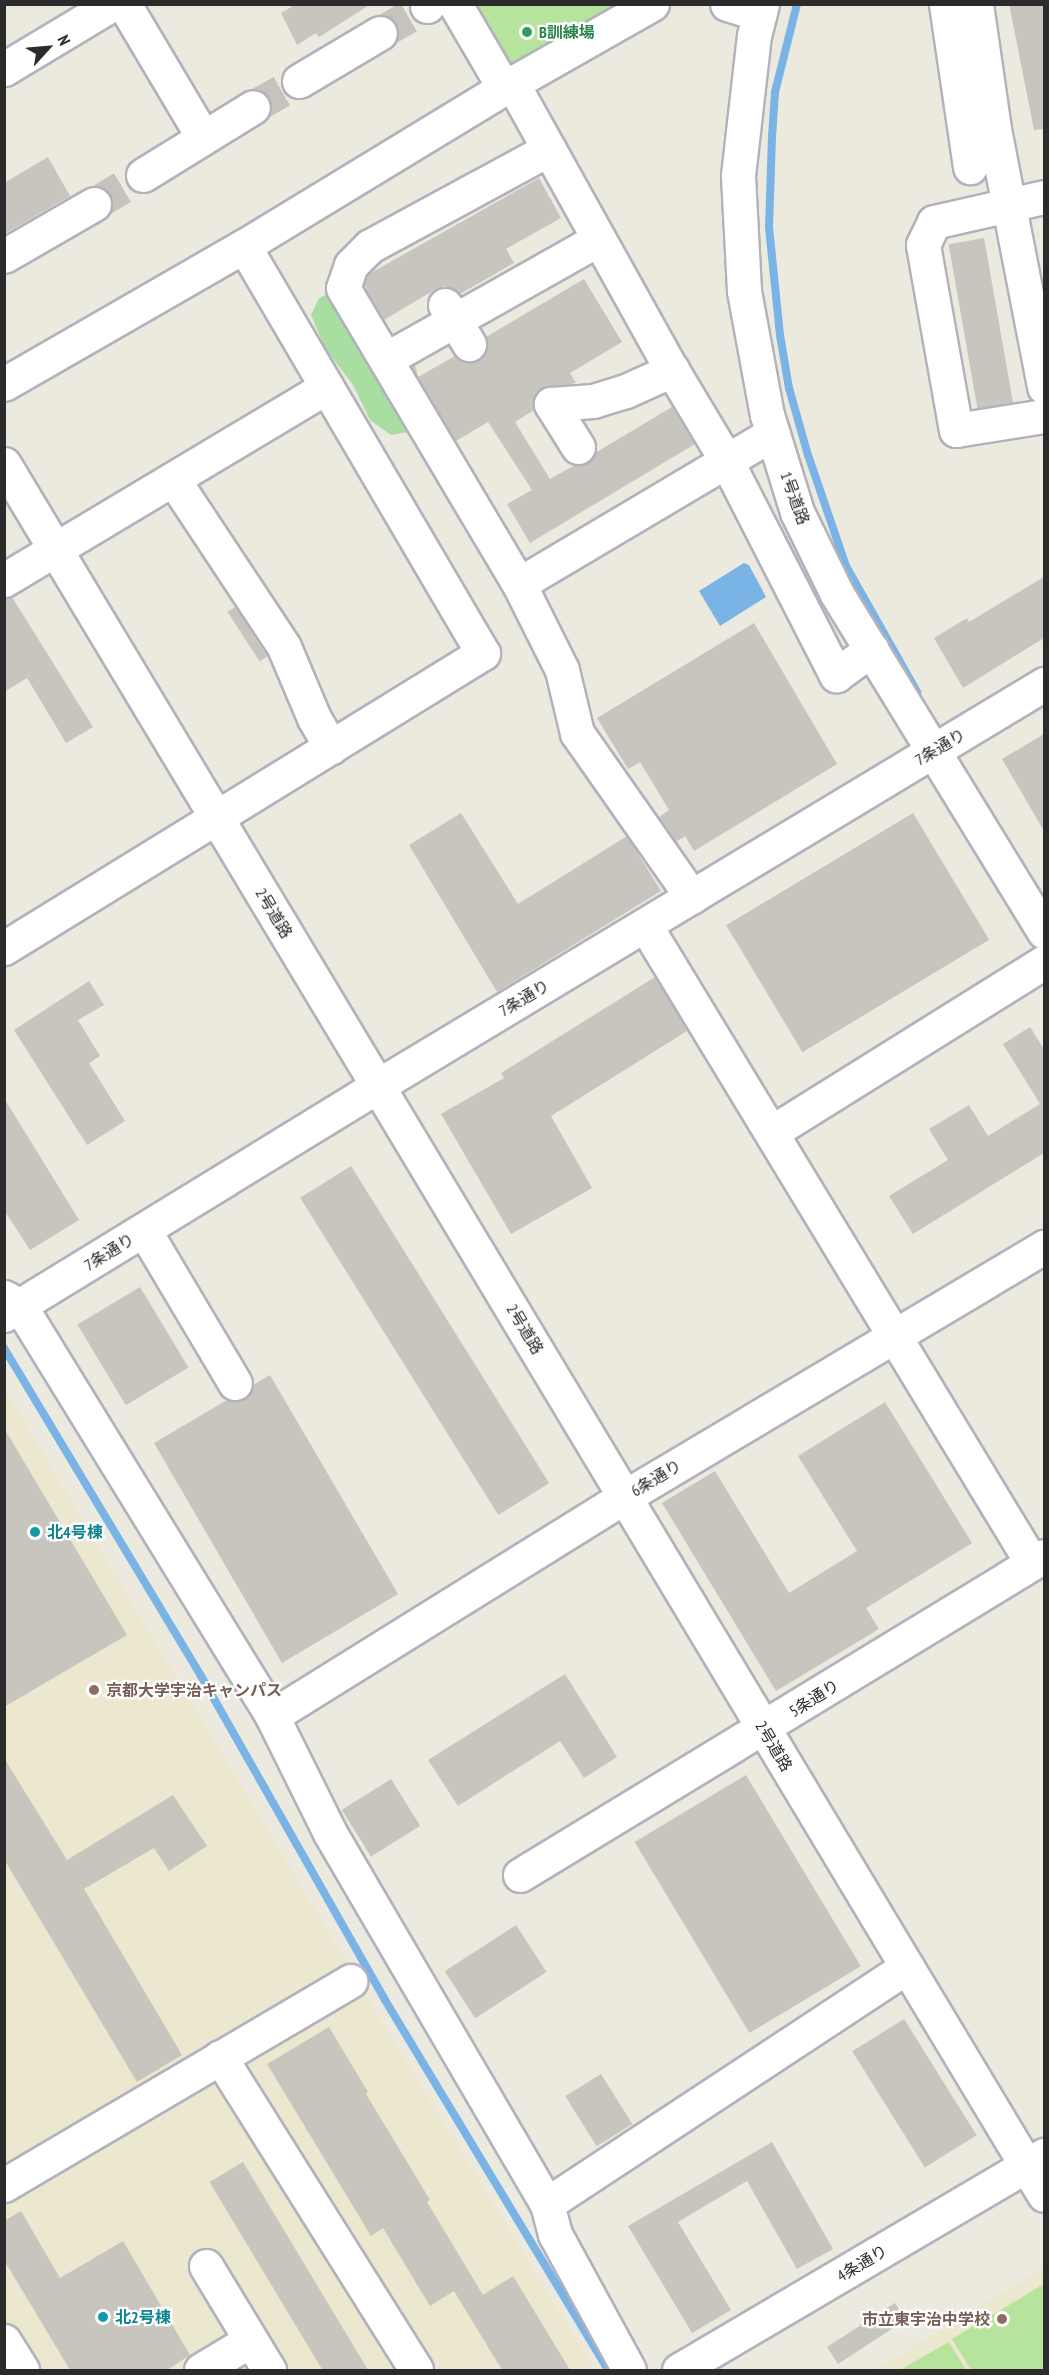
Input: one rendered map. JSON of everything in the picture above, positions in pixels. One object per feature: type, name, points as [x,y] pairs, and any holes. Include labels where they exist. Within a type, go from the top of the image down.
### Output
[{"type":"lane","points":[[4,69],[112,4]]},
{"type":"lane","points":[[124,4],[203,137]]},
{"type":"lane","points":[[4,384],[244,246],[508,85],[652,4]]},
{"type":"lane","points":[[727,4],[760,9]]},
{"type":"lane","points":[[946,4],[970,167]]},
{"type":"lane","points":[[976,4],[994,129],[1011,205],[1044,387]]},
{"type":"lane","points":[[437,5],[508,85],[549,149],[672,370],[726,460],[836,675],[872,649]]},
{"type":"lane","name":"1号道路","points":[[760,9],[754,35],[738,176],[744,291],[773,433],[797,512],[837,594],[1044,932]]},
{"type":"lane","points":[[299,81],[380,33]]},
{"type":"lane","points":[[143,175],[253,107]]},
{"type":"lane","points":[[549,149],[370,246],[351,265],[344,288],[519,584],[562,670],[577,733],[692,897]]},
{"type":"lane","points":[[1044,198],[934,222],[923,245],[956,430],[1044,416]]},
{"type":"lane","points":[[4,256],[94,204]]},
{"type":"lane","points":[[386,359],[456,323],[598,239]]},
{"type":"lane","points":[[4,948],[483,653],[244,246]]},
{"type":"lane","points":[[578,447],[551,404],[593,401],[672,370]]},
{"type":"lane","points":[[4,580],[327,387]]},
{"type":"lane","points":[[519,584],[773,433]]},
{"type":"lane","name":"2号道路","points":[[4,464],[907,1967],[1035,2160],[1044,2195]]},
{"type":"lane","points":[[173,480],[214,545],[252,597],[284,647],[314,718],[331,747]]},
{"type":"lane","name":"7条通り","points":[[10,1306],[144,1230],[379,1085],[1044,684]]},
{"type":"lane","points":[[645,925],[896,1335],[1038,1559]]},
{"type":"lane","points":[[772,1132],[1044,962]]},
{"type":"lane","points":[[144,1230],[235,1383]]},
{"type":"lane","name":"6条通り","points":[[272,1716],[626,1496],[1044,1247]]},
{"type":"lane","points":[[10,1306],[272,1716],[330,1833],[547,2204],[555,2235],[629,2370]]},
{"type":"lane","name":"5条通り","points":[[520,1875],[764,1729],[1038,1559]]},
{"type":"lane","points":[[547,2204],[907,1967]]},
{"type":"lane","points":[[4,2185],[350,1981]]},
{"type":"lane","points":[[220,2057],[416,2370]]},
{"type":"lane","name":"4条通り","points":[[679,2370],[1035,2160]]},
{"type":"lane","points":[[206,2266],[269,2370]]},
{"type":"lane","points":[[201,2370],[251,2340]]},
{"type":"lane","points":[[4,2341],[22,2370]]},
{"type":"shaded area","name":"京都大学宇治キャンパス","points":[[4,1388],[364,1992],[595,2370],[5,2370]]},
{"type":"shaded area","name":"市立東宇治中学校","points":[[1044,2268],[1044,2370],[875,2370]]},
{"type":"green space","name":"B訓練場","points":[[465,5],[617,5],[517,65],[498,59]]},
{"type":"green space","points":[[352,287],[371,290],[383,323],[382,345],[413,357],[423,397],[414,431],[391,435],[370,420],[353,385],[325,348],[311,315],[319,298],[339,289]]},
{"type":"green space","points":[[1044,2284],[1044,2370],[971,2370],[952,2339]]},
{"type":"green space","points":[[949,2342],[966,2370],[900,2370]]},
{"type":"water","points":[[744,563],[749,565],[766,597],[720,626],[699,591]]},
{"type":"building","points":[[296,4],[371,4],[319,37],[316,33],[297,45],[281,13]]},
{"type":"building","points":[[1009,4],[1044,4],[1044,129],[1034,130]]},
{"type":"building","points":[[48,157],[70,196],[4,234],[4,183]]},
{"type":"building","points":[[539,178],[561,218],[506,249],[514,263],[460,294],[445,286],[436,289],[384,320],[364,284],[369,274]]},
{"type":"building","points":[[984,238],[1013,402],[978,409],[949,244]]},
{"type":"building","points":[[584,279],[622,342],[570,373],[576,383],[540,389],[534,396],[534,410],[515,422],[550,479],[575,465],[587,463],[595,453],[672,407],[695,444],[530,543],[507,504],[532,490],[488,422],[456,441],[418,377],[455,356],[469,363],[478,360],[486,352],[486,337]]},
{"type":"building","points":[[1044,577],[1044,638],[963,688],[934,638],[967,618],[969,622]]},
{"type":"building","points":[[12,597],[93,727],[66,743],[27,678],[4,692],[4,599]]},
{"type":"building","points":[[235,607],[267,656],[260,661],[227,612]]},
{"type":"building","points":[[754,623],[837,764],[694,851],[685,836],[676,842],[659,817],[669,810],[640,762],[628,769],[597,718]]},
{"type":"building","points":[[1044,734],[1044,831],[1002,759]]},
{"type":"building","points":[[461,813],[518,904],[627,836],[661,891],[497,992],[409,845]]},
{"type":"building","points":[[913,813],[989,940],[802,1052],[726,925]]},
{"type":"building","points":[[655,977],[687,1031],[551,1116],[592,1188],[511,1234],[441,1114],[504,1078],[501,1073]]},
{"type":"building","points":[[89,981],[104,1005],[78,1020],[100,1056],[89,1063],[125,1121],[87,1145],[14,1030]]},
{"type":"building","points":[[1030,1027],[1044,1049],[1044,1153],[913,1234],[889,1196],[948,1160],[929,1129],[969,1105],[988,1136],[1040,1104],[1003,1044]]},
{"type":"building","points":[[4,1098],[79,1220],[30,1250],[4,1210]]},
{"type":"building","points":[[351,1166],[549,1483],[498,1515],[300,1198]]},
{"type":"building","points":[[140,1287],[188,1368],[126,1405],[77,1325]]},
{"type":"building","points":[[270,1375],[398,1594],[282,1663],[154,1443],[227,1400],[244,1399],[251,1393],[253,1385]]},
{"type":"building","points":[[885,1402],[972,1543],[866,1608],[879,1629],[776,1691],[662,1503],[715,1471],[789,1593],[857,1551],[798,1456]]},
{"type":"building","name":"北4号棟","points":[[4,1428],[127,1635],[4,1707]]},
{"type":"building","points":[[565,1674],[617,1757],[584,1778],[560,1741],[458,1806],[428,1760]]},
{"type":"building","points":[[4,1758],[67,1860],[173,1795],[207,1846],[169,1871],[154,1848],[84,1889],[182,2055],[137,2082],[4,1859]]},
{"type":"building","points":[[746,1775],[861,1966],[749,2033],[635,1842]]},
{"type":"building","points":[[391,1779],[420,1826],[371,1856],[342,1810]]},
{"type":"building","points":[[516,1925],[546,1972],[475,2018],[445,1971]]},
{"type":"building","points":[[904,2019],[977,2135],[925,2168],[852,2051]]},
{"type":"building","points":[[329,2027],[368,2092],[366,2094],[430,2200],[427,2202],[483,2295],[513,2276],[570,2370],[502,2370],[454,2291],[430,2306],[383,2228],[371,2236],[267,2064]]},
{"type":"building","points":[[601,2074],[632,2124],[597,2146],[565,2096]]},
{"type":"building","points":[[772,2142],[833,2249],[797,2269],[747,2181],[678,2222],[731,2310],[692,2333],[628,2226]]},
{"type":"building","points":[[243,2162],[368,2370],[322,2370],[210,2182]]},
{"type":"building","name":"北2号棟","points":[[21,2211],[60,2278],[123,2241],[190,2355],[167,2370],[70,2370],[4,2260],[4,2221]]},
{"type":"building","points":[[895,2303],[906,2320],[838,2364],[827,2347]]},
{"type":"waterway","points":[[797,4],[775,92],[769,227],[780,335],[789,388],[808,455],[846,566],[917,692]]},
{"type":"waterway","points":[[4,1348],[201,1676],[385,2000],[608,2370]]},
{"type":"tunnel","points":[[380,33],[427,6]]},
{"type":"tunnel","points":[[253,107],[299,81]]},
{"type":"tunnel","points":[[94,204],[143,175]]},
{"type":"place","name":"B訓練場","points":[[527,32]]},
{"type":"place","name":"北4号棟","points":[[35,1532]]},
{"type":"place","name":"京都大学宇治キャンパス","points":[[94,1690]]},
{"type":"place","name":"北2号棟","points":[[103,2317]]},
{"type":"place","name":"市立東宇治中学校","points":[[1002,2319]]}]
